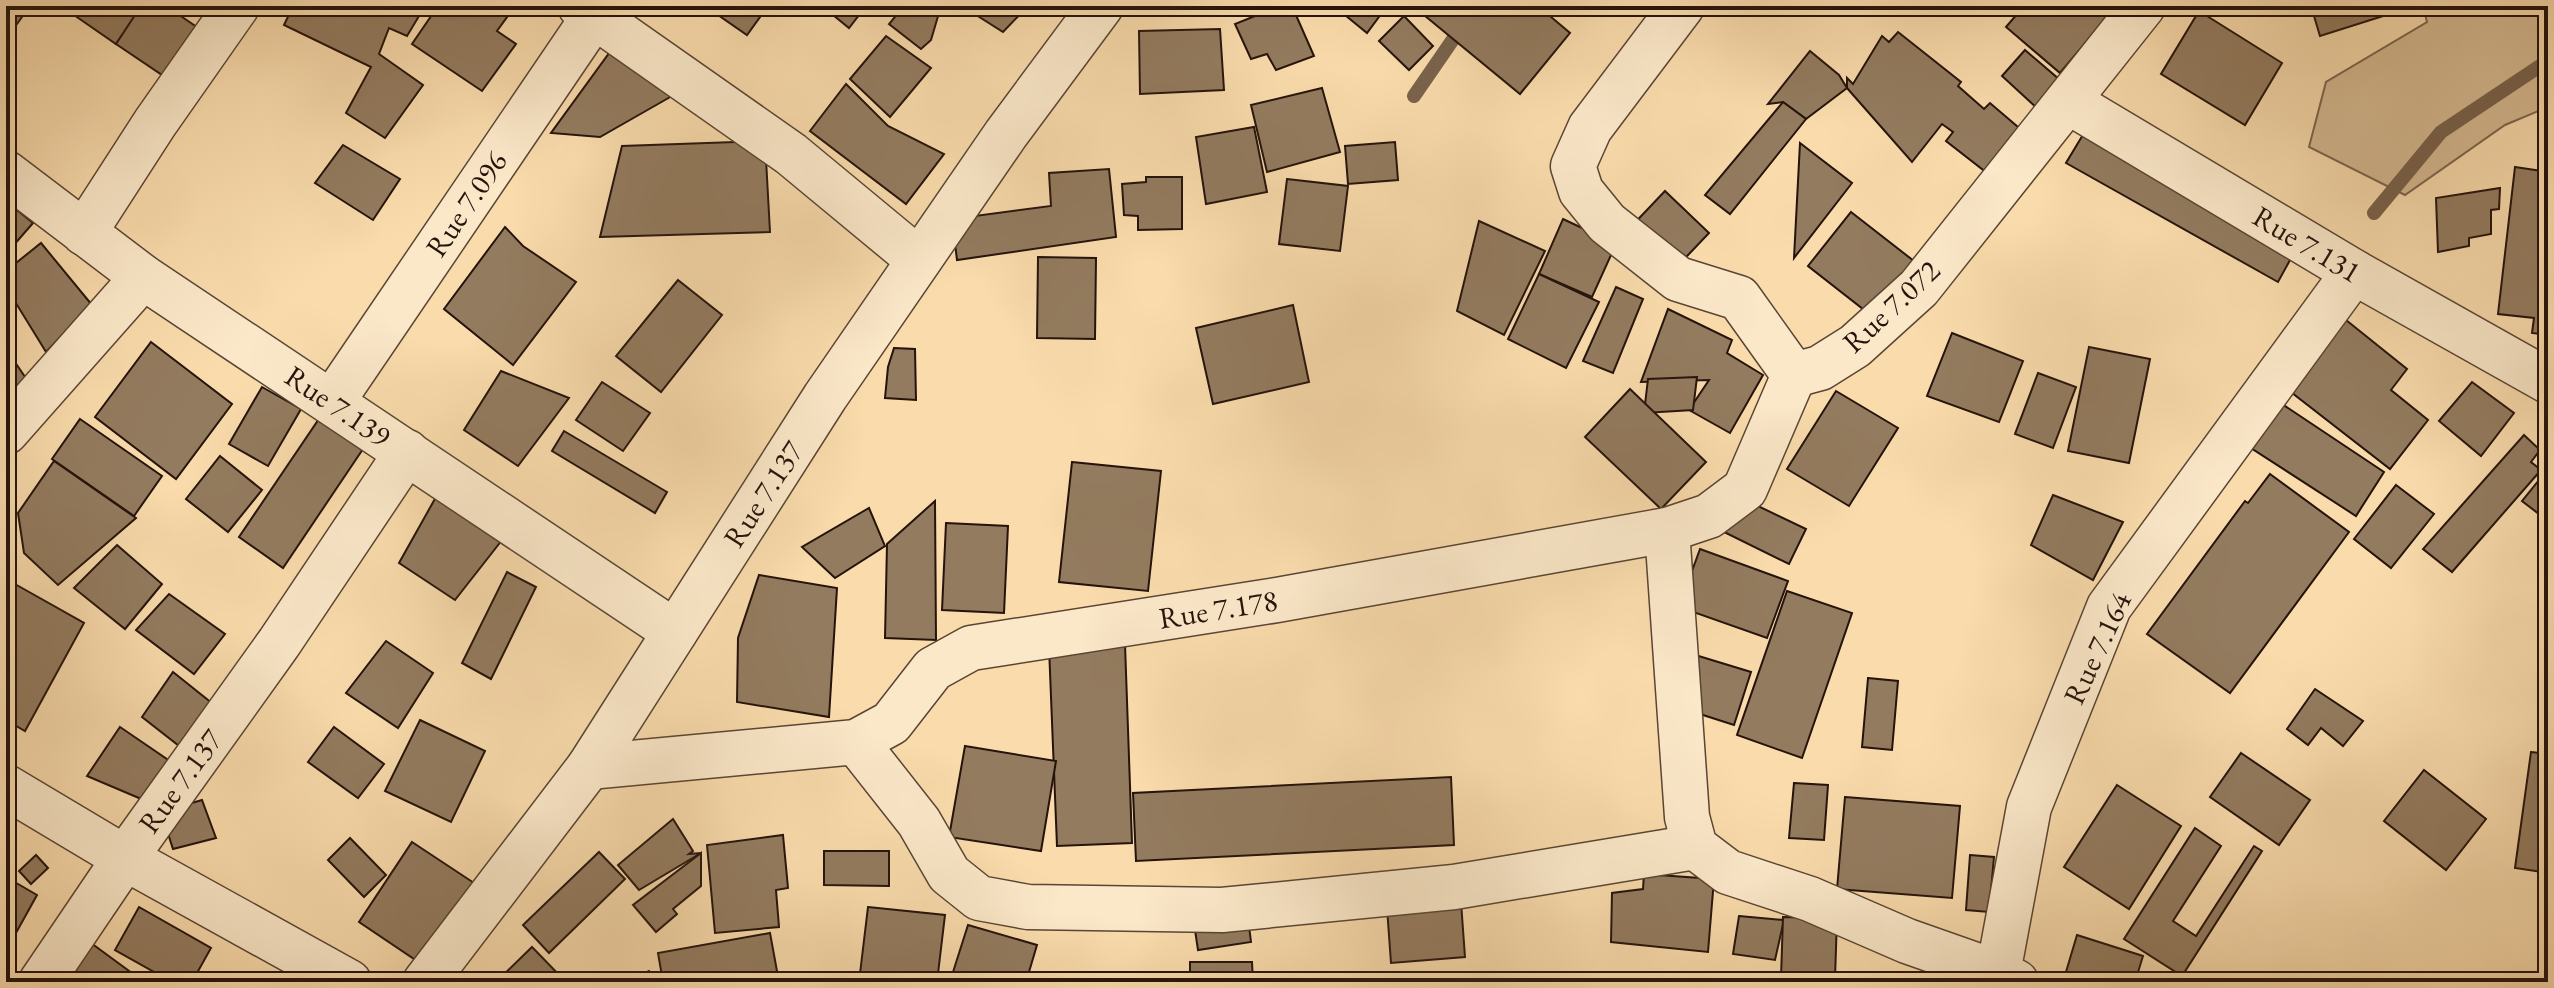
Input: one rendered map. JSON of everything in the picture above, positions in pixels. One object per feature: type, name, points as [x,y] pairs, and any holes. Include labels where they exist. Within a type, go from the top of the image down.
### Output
[{"type":"street","points":[[84,233],[155,123],[237,6]]},
{"type":"street","name":"Rue 7.137","points":[[425,982],[589,767],[825,397],[1006,134],[1101,6]]},
{"type":"street","points":[[1682,6],[1590,128],[1573,166],[1581,191],[1607,223],[1678,279],[1739,298],[1794,375]]},
{"type":"street","name":"Rue 7.072","points":[[1794,375],[1820,368],[1855,346],[1919,288],[2143,6]]},
{"type":"street","points":[[592,9],[791,154],[919,260]]},
{"type":"street","name":"Rue 7.096","points":[[332,402],[592,9]]},
{"type":"street","name":"Rue 7.131","points":[[2069,102],[2354,272],[2548,381]]},
{"type":"street","name":"Rue 7.139","points":[[6,173],[143,277],[675,632]]},
{"type":"street","name":"Rue 7.164","points":[[2007,977],[2029,807],[2109,607],[2354,272]]},
{"type":"street","points":[[6,432],[143,277]]},
{"type":"street","name":"Rue 7.178","points":[[589,767],[856,742],[891,723],[933,669],[971,648],[1277,600],[1667,530],[1709,516],[1745,489],[1794,375]]},
{"type":"street","name":"Rue 7.137","points":[[349,982],[125,858],[279,643],[407,452]]},
{"type":"street","points":[[1667,530],[1687,817],[1695,847],[1728,872],[1810,899],[1907,941],[2007,977]]},
{"type":"street","points":[[856,742],[919,822],[949,874],[979,898],[1028,907],[1222,910],[1454,887],[1695,847]]},
{"type":"street","points":[[6,787],[125,858],[41,982]]},
{"type":"shaded area","points":[[2423,6],[2548,6],[2548,107],[2505,125],[2405,195],[2309,147],[2326,82],[2427,22]]},
{"type":"building","points":[[6,6],[30,6],[6,39]]},
{"type":"building","points":[[61,6],[142,6],[116,44]]},
{"type":"building","points":[[141,6],[166,6],[207,34],[174,83],[116,44]]},
{"type":"building","points":[[293,6],[425,6],[407,36],[389,28],[379,54],[423,85],[385,138],[346,113],[371,67],[284,25]]},
{"type":"building","points":[[438,6],[515,6],[497,31],[516,44],[482,91],[412,44]]},
{"type":"building","points":[[705,6],[768,6],[747,35]]},
{"type":"building","points":[[822,6],[866,6],[849,28]]},
{"type":"building","points":[[904,6],[941,6],[931,40],[921,49],[889,24]]},
{"type":"building","points":[[962,6],[1028,6],[1003,32]]},
{"type":"building","points":[[1280,6],[1292,6],[1314,56],[1276,70],[1267,54],[1251,59],[1235,24]]},
{"type":"building","points":[[1334,6],[1387,6],[1367,33]]},
{"type":"building","points":[[1413,6],[1538,6],[1570,33],[1520,94]]},
{"type":"building","points":[[2024,6],[2051,6],[2056,11],[2060,6],[2117,6],[2060,73],[2006,27]]},
{"type":"building","points":[[2311,6],[2401,6],[2402,10],[2320,36]]},
{"type":"building","points":[[2199,11],[2282,63],[2245,125],[2161,74]]},
{"type":"building","points":[[1404,16],[1433,46],[1409,70],[1379,41]]},
{"type":"building","points":[[1220,29],[1224,90],[1140,94],[1139,31]]},
{"type":"building","points":[[1898,32],[1961,82],[1958,86],[1984,109],[1990,103],[2025,133],[1996,180],[1946,141],[1953,132],[1942,124],[1912,162],[1847,88],[1847,78],[1853,84],[1882,36],[1889,42]]},
{"type":"building","points":[[886,36],[931,68],[890,117],[850,79]]},
{"type":"building","points":[[615,45],[679,92],[600,137],[551,133]]},
{"type":"building","points":[[2025,50],[2060,80],[2038,109],[2002,76]]},
{"type":"building","points":[[1810,51],[1839,75],[1847,88],[1806,119],[1783,102],[1768,104]]},
{"type":"building","points":[[846,84],[888,126],[944,154],[906,204],[810,131]]},
{"type":"building","points":[[1322,88],[1340,152],[1267,172],[1251,105]]},
{"type":"building","points":[[1783,102],[1806,119],[1730,214],[1705,195]]},
{"type":"building","points":[[1254,127],[1267,192],[1206,204],[1196,137]]},
{"type":"building","points":[[2084,133],[2295,251],[2278,282],[2066,163]]},
{"type":"building","points":[[765,141],[770,232],[600,237],[622,146]]},
{"type":"building","points":[[1395,142],[1398,180],[1348,184],[1345,146]]},
{"type":"building","points":[[1800,143],[1852,183],[1794,258]]},
{"type":"building","points":[[343,145],[400,179],[373,220],[315,183]]},
{"type":"building","points":[[2515,167],[2548,172],[2548,335],[2532,333],[2534,318],[2498,314]]},
{"type":"building","points":[[1109,169],[1116,237],[957,260],[952,219],[1051,206],[1049,173]]},
{"type":"building","points":[[1146,177],[1182,177],[1182,229],[1138,230],[1138,216],[1124,215],[1122,184],[1146,182]]},
{"type":"building","points":[[1287,179],[1348,186],[1340,251],[1279,244]]},
{"type":"building","points":[[2500,188],[2499,209],[2491,210],[2491,234],[2469,238],[2469,246],[2438,252],[2436,198]]},
{"type":"building","points":[[1665,191],[1709,233],[1670,274],[1626,232]]},
{"type":"building","points":[[6,201],[33,223],[6,254]]},
{"type":"building","points":[[1851,212],[1919,265],[1877,320],[1808,266]]},
{"type":"building","points":[[1563,219],[1616,244],[1592,297],[1539,274]]},
{"type":"building","points":[[1479,221],[1545,251],[1504,335],[1457,311]]},
{"type":"building","points":[[505,227],[523,246],[576,282],[513,365],[444,309]]},
{"type":"building","points":[[41,243],[92,305],[46,352],[6,287],[6,271]]},
{"type":"building","points":[[1038,257],[1096,258],[1095,339],[1037,338]]},
{"type":"building","points":[[1539,274],[1599,302],[1566,368],[1508,339]]},
{"type":"building","points":[[678,280],[722,315],[661,392],[616,356]]},
{"type":"building","points":[[1616,287],[1643,299],[1613,373],[1583,361]]},
{"type":"building","points":[[1293,305],[1309,382],[1213,404],[1196,328]]},
{"type":"building","points":[[1668,309],[1732,340],[1727,353],[1763,375],[1730,433],[1689,410],[1709,380],[1641,382]]},
{"type":"building","points":[[2341,316],[2407,369],[2391,390],[2428,420],[2390,469],[2283,386]]},
{"type":"building","points":[[1952,333],[2023,361],[1999,422],[1927,396]]},
{"type":"building","points":[[151,342],[232,404],[176,479],[95,417]]},
{"type":"building","points":[[2089,347],[2150,359],[2129,463],[2068,451]]},
{"type":"building","points":[[894,348],[915,349],[916,400],[885,398],[888,367]]},
{"type":"building","points":[[6,349],[34,390],[6,411]]},
{"type":"building","points":[[501,371],[569,398],[518,466],[464,430]]},
{"type":"building","points":[[2038,373],[2076,387],[2053,448],[2015,434]]},
{"type":"building","points":[[1697,377],[1693,410],[1644,413],[1648,379]]},
{"type":"building","points":[[602,382],[650,413],[623,451],[576,420]]},
{"type":"building","points":[[2472,382],[2514,413],[2481,456],[2439,421]]},
{"type":"building","points":[[262,387],[301,409],[268,466],[229,444]]},
{"type":"building","points":[[1630,389],[1706,462],[1661,509],[1585,437]]},
{"type":"building","points":[[1836,391],[1898,428],[1849,506],[1787,469]]},
{"type":"building","points":[[2273,398],[2384,472],[2356,516],[2240,441]]},
{"type":"building","points":[[325,410],[369,440],[283,568],[239,537]]},
{"type":"building","points":[[80,419],[162,476],[134,516],[52,459]]},
{"type":"building","points":[[564,431],[667,492],[655,513],[552,451]]},
{"type":"building","points":[[2524,435],[2540,450],[2531,462],[2541,470],[2452,572],[2423,549]]},
{"type":"building","points":[[220,456],[262,490],[228,532],[186,499]]},
{"type":"building","points":[[54,461],[136,518],[58,585],[24,553],[18,513]]},
{"type":"building","points":[[1072,462],[1161,471],[1148,591],[1059,582]]},
{"type":"building","points":[[2270,474],[2349,532],[2230,693],[2147,634],[2245,501],[2248,503]]},
{"type":"building","points":[[2543,475],[2548,479],[2548,521],[2522,501]]},
{"type":"building","points":[[2396,485],[2434,514],[2391,568],[2354,539]]},
{"type":"building","points":[[2053,495],[2123,522],[2093,580],[2031,545]]},
{"type":"building","points":[[1737,496],[1806,529],[1789,564],[1720,530]]},
{"type":"building","points":[[436,497],[502,540],[455,600],[399,563]]},
{"type":"building","points":[[935,501],[936,640],[885,638],[887,544]]},
{"type":"building","points":[[869,508],[885,546],[835,578],[802,547]]},
{"type":"building","points":[[946,523],[1008,526],[1004,613],[942,610]]},
{"type":"building","points":[[117,545],[162,584],[125,629],[74,588]]},
{"type":"building","points":[[1700,549],[1788,581],[1767,638],[1679,607]]},
{"type":"building","points":[[507,572],[536,587],[491,679],[462,663]]},
{"type":"building","points":[[759,575],[837,588],[829,717],[737,702],[738,638]]},
{"type":"building","points":[[6,579],[84,623],[25,731],[6,720]]},
{"type":"building","points":[[1787,591],[1852,613],[1802,758],[1737,735]]},
{"type":"building","points":[[169,594],[225,634],[194,674],[136,630]]},
{"type":"building","points":[[386,641],[433,673],[398,728],[346,693]]},
{"type":"building","points":[[1125,644],[1132,843],[1057,846],[1049,647]]},
{"type":"building","points":[[1692,654],[1751,672],[1734,725],[1675,706]]},
{"type":"building","points":[[173,672],[213,704],[183,749],[142,717]]},
{"type":"building","points":[[1868,678],[1898,681],[1892,750],[1862,747]]},
{"type":"building","points":[[2315,689],[2363,721],[2343,746],[2321,728],[2308,745],[2287,729]]},
{"type":"building","points":[[420,720],[485,751],[451,822],[385,791]]},
{"type":"building","points":[[120,727],[183,770],[146,801],[87,776]]},
{"type":"building","points":[[334,727],[384,764],[358,798],[308,762]]},
{"type":"building","points":[[965,746],[1056,761],[1041,851],[949,837]]},
{"type":"building","points":[[2531,752],[2548,754],[2548,873],[2515,868]]},
{"type":"building","points":[[2241,753],[2310,800],[2279,845],[2210,797]]},
{"type":"building","points":[[2424,770],[2486,819],[2446,870],[2384,821]]},
{"type":"building","points":[[1451,777],[1454,845],[1136,861],[1133,793]]},
{"type":"building","points":[[1794,783],[1828,785],[1824,840],[1789,838]]},
{"type":"building","points":[[2117,785],[2181,826],[2129,909],[2064,867]]},
{"type":"building","points":[[1845,797],[1960,806],[1952,898],[1837,889]]},
{"type":"building","points":[[202,800],[216,838],[173,849],[161,812]]},
{"type":"building","points":[[673,819],[693,851],[689,854],[701,853],[639,890],[618,865]]},
{"type":"building","points":[[2195,828],[2221,846],[2173,921],[2196,936],[2254,846],[2262,851],[2182,976],[2124,939]]},
{"type":"building","points":[[783,835],[788,888],[776,890],[779,927],[715,933],[707,845]]},
{"type":"building","points":[[350,838],[386,875],[364,897],[328,860]]},
{"type":"building","points":[[412,842],[477,885],[423,965],[359,922]]},
{"type":"building","points":[[824,851],[889,851],[889,886],[824,885]]},
{"type":"building","points":[[599,852],[625,879],[549,953],[523,925]]},
{"type":"building","points":[[701,853],[701,886],[673,909],[677,914],[656,932],[633,905]]},
{"type":"building","points":[[36,855],[48,868],[31,884],[19,871]]},
{"type":"building","points":[[1970,855],[1994,857],[1989,912],[1966,910]]},
{"type":"building","points":[[1644,874],[1714,879],[1708,952],[1611,942],[1612,893],[1643,889]]},
{"type":"building","points":[[6,877],[37,895],[6,951]]},
{"type":"building","points":[[1246,902],[1251,942],[1198,950],[1192,910]]},
{"type":"building","points":[[1461,902],[1465,957],[1391,963],[1387,908]]},
{"type":"building","points":[[139,907],[211,948],[192,982],[172,982],[115,950]]},
{"type":"building","points":[[868,907],[945,915],[937,982],[859,982]]},
{"type":"building","points":[[1739,916],[1784,920],[1775,960],[1733,954]]},
{"type":"building","points":[[1783,917],[1837,918],[1835,979],[1781,978]]},
{"type":"building","points":[[968,925],[1037,945],[1026,982],[983,982],[953,972]]},
{"type":"building","points":[[76,932],[140,979],[138,982],[70,982],[50,967]]},
{"type":"building","points":[[770,933],[779,982],[663,982],[658,953]]},
{"type":"building","points":[[2077,935],[2143,956],[2135,982],[2063,982]]},
{"type":"building","points":[[532,947],[566,982],[496,982]]},
{"type":"building","points":[[1190,962],[1252,962],[1253,982],[1190,982]]},
{"type":"building","points":[[649,971],[655,982],[625,982]]},
{"type":"waterway","points":[[1414,96],[1476,6]]},
{"type":"waterway","points":[[2374,213],[2441,132],[2540,66],[2548,65]]}]
